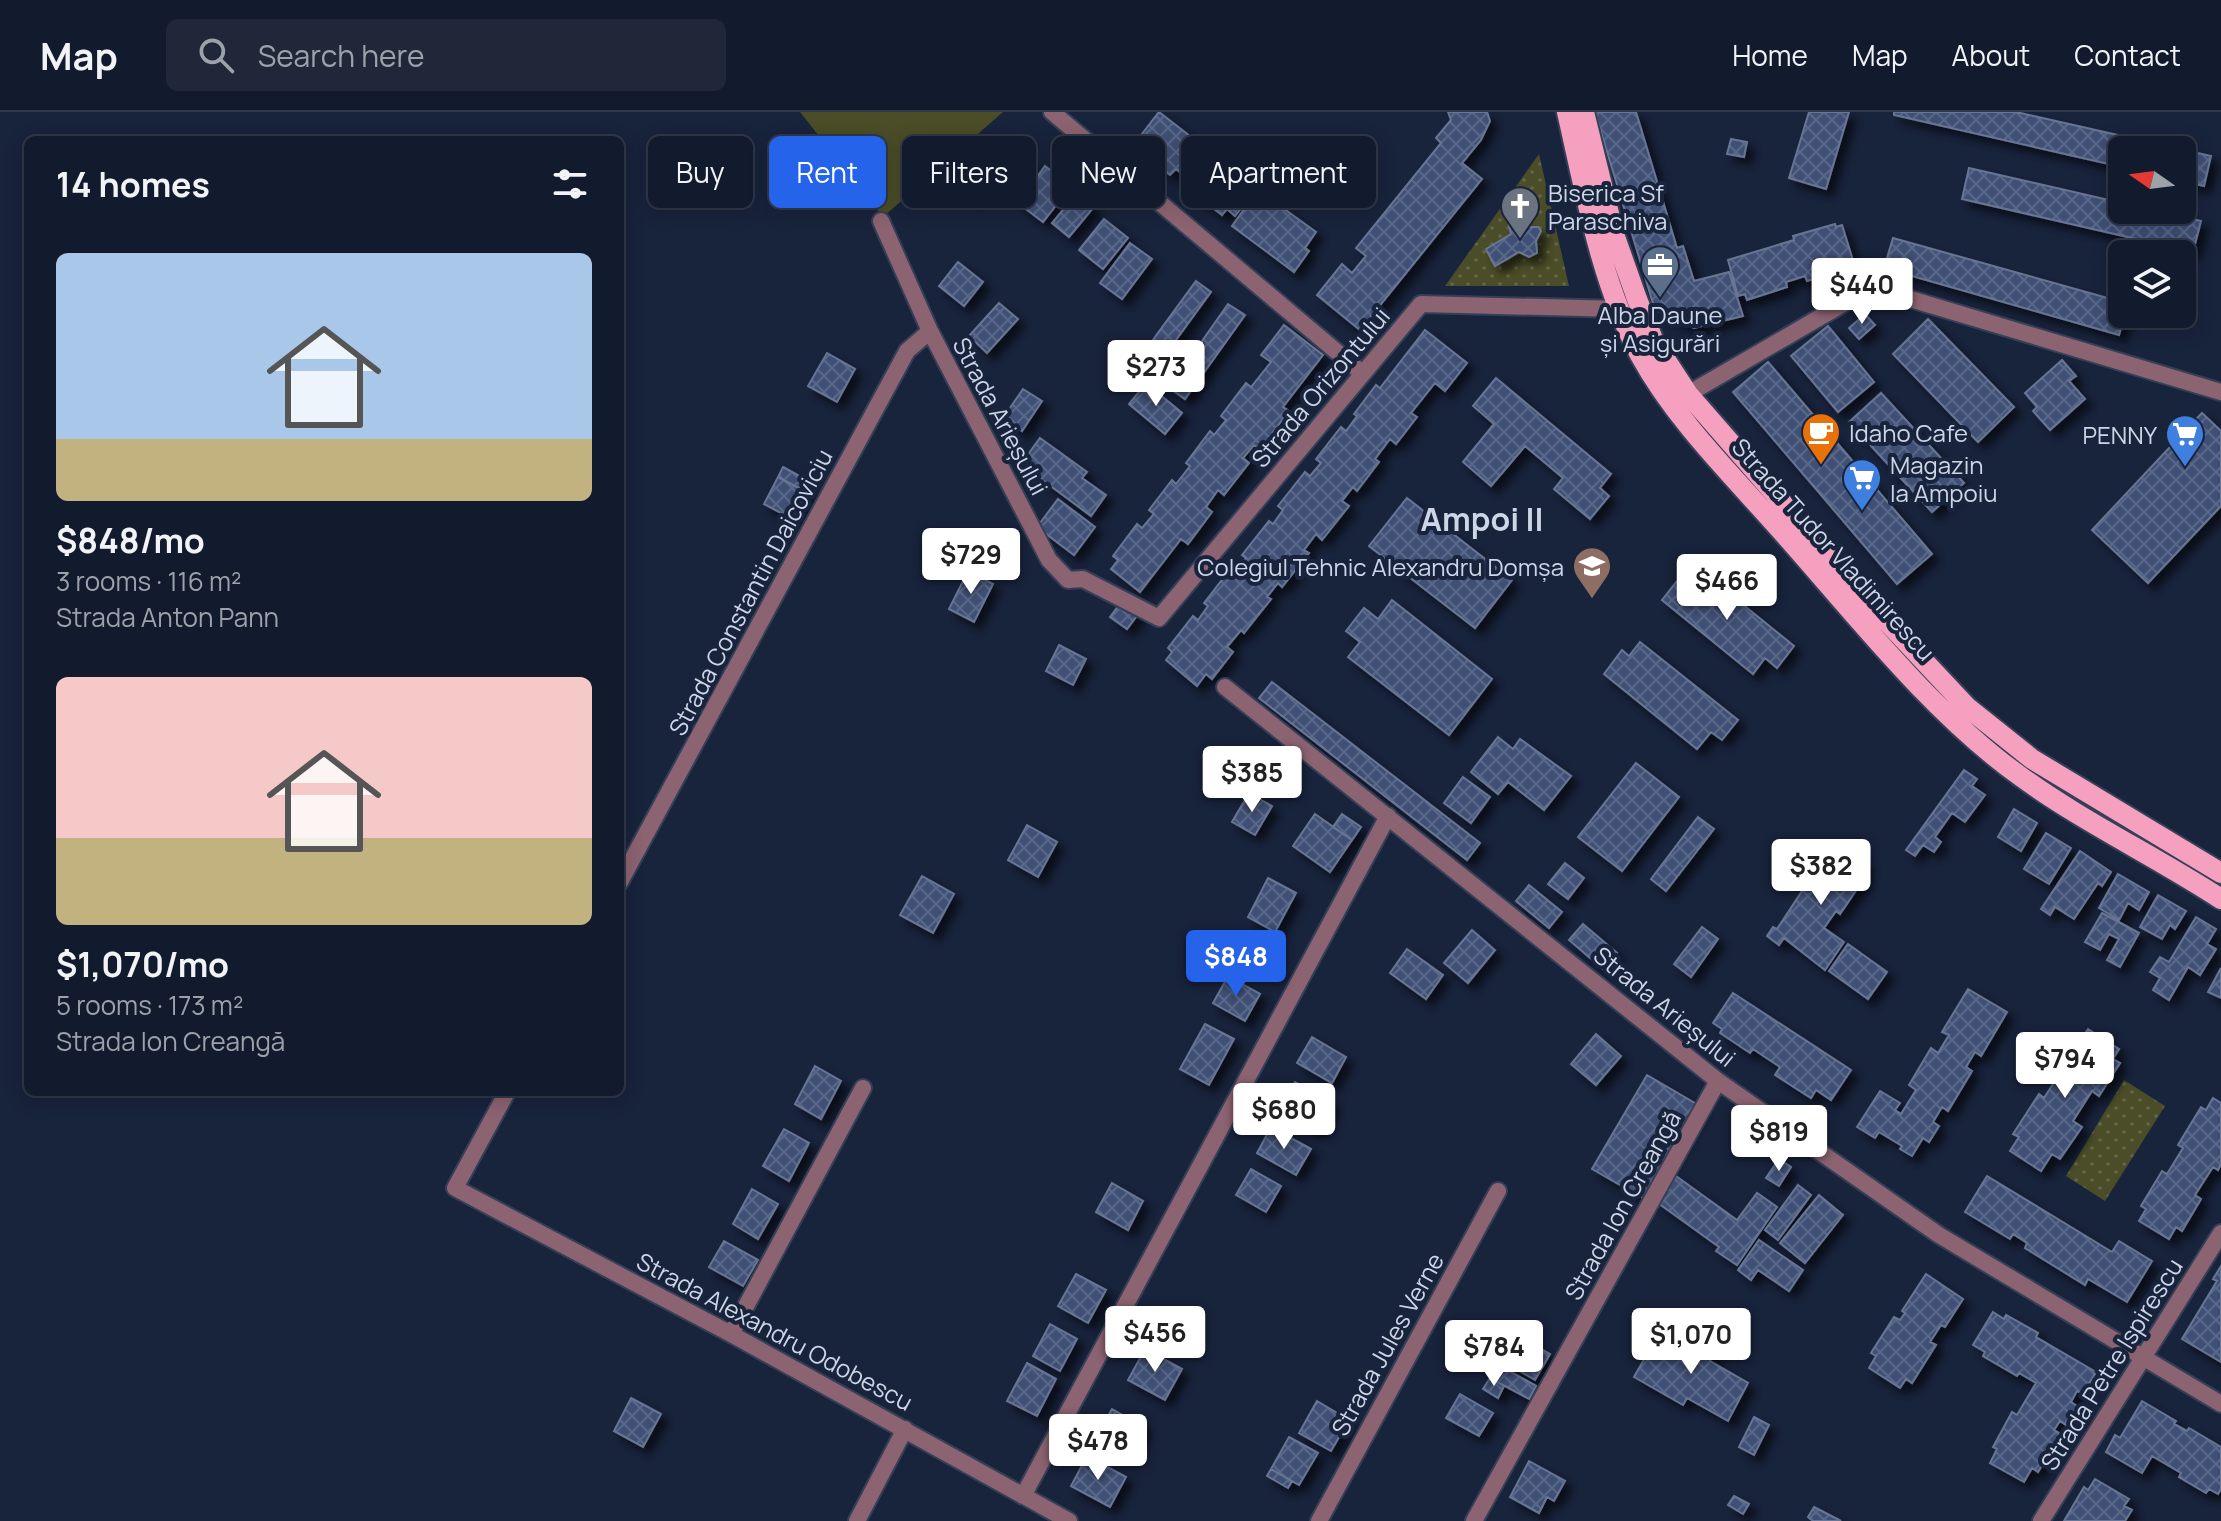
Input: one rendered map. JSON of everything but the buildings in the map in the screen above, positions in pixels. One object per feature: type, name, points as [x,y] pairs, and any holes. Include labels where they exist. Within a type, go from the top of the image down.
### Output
[{"type":"main road","name":"Strada Tudor Vladimirescu","points":[[1567,112],[1599,242],[1620,309],[1639,353],[1676,408],[1863,624],[1955,722],[2021,776],[2221,899]]},
{"type":"main road","name":"Strada Tudor Vladimirescu","points":[[1584,112],[1614,234],[1637,299],[1654,342],[1688,394],[1819,546],[1967,707],[2032,759],[2221,873]]},
{"type":"street","points":[[1052,112],[1362,373]]},
{"type":"street","name":"Strada Arieșului","points":[[881,221],[930,331],[1049,560],[1068,580],[1083,579],[1159,618]]},
{"type":"street","points":[[1688,394],[1848,301],[1877,294],[1907,298],[2221,392]]},
{"type":"street","name":"Strada Orizontului","points":[[1159,618],[1421,304],[1620,309]]},
{"type":"street","name":"Strada Constantin Daicoviciu","points":[[624,875],[907,351],[930,331]]},
{"type":"street","name":"Strada Arieșului","points":[[1225,687],[1718,1081],[1939,1235],[2221,1404]]},
{"type":"street","points":[[1023,1496],[1388,816]]},
{"type":"street","name":"Strada Ion Creangă","points":[[1474,1521],[1718,1081]]},
{"type":"street","points":[[731,1334],[863,1088]]},
{"type":"street","name":"Strada Alexandru Odobescu","points":[[505,1096],[455,1188],[731,1334],[1069,1521]]},
{"type":"street","name":"Strada Jules Verne","points":[[1319,1521],[1498,1191]]},
{"type":"street","name":"Strada Petre Ispirescu","points":[[2041,1521],[2221,1233]]},
{"type":"street","points":[[857,1521],[905,1429]]},
{"type":"green space","points":[[800,112],[1003,112],[976,136],[902,136],[902,200],[883,217],[876,208],[886,208],[886,136],[819,136]]},
{"type":"green space","points":[[1539,154],[1569,286],[1445,286]]},
{"type":"green space","points":[[2124,1080],[2165,1106],[2105,1201],[2066,1176]]},
{"type":"place","name":"Biserica Sf Paraschiva","points":[[1520,240]]},
{"type":"place","name":"Alba Daune și Asigurări","points":[[1660,299]]},
{"type":"place","name":"Idaho Cafe","points":[[1821,466]]},
{"type":"place","name":"PENNY","points":[[2185,468]]},
{"type":"place","name":"Magazin la Ampoiu","points":[[1862,512]]},
{"type":"place","name":"Colegiul Tehnic Alexandru Domșa","points":[[1592,600]]},
{"type":"district","name":"Ampoi II","points":[[1482,519]]}]
